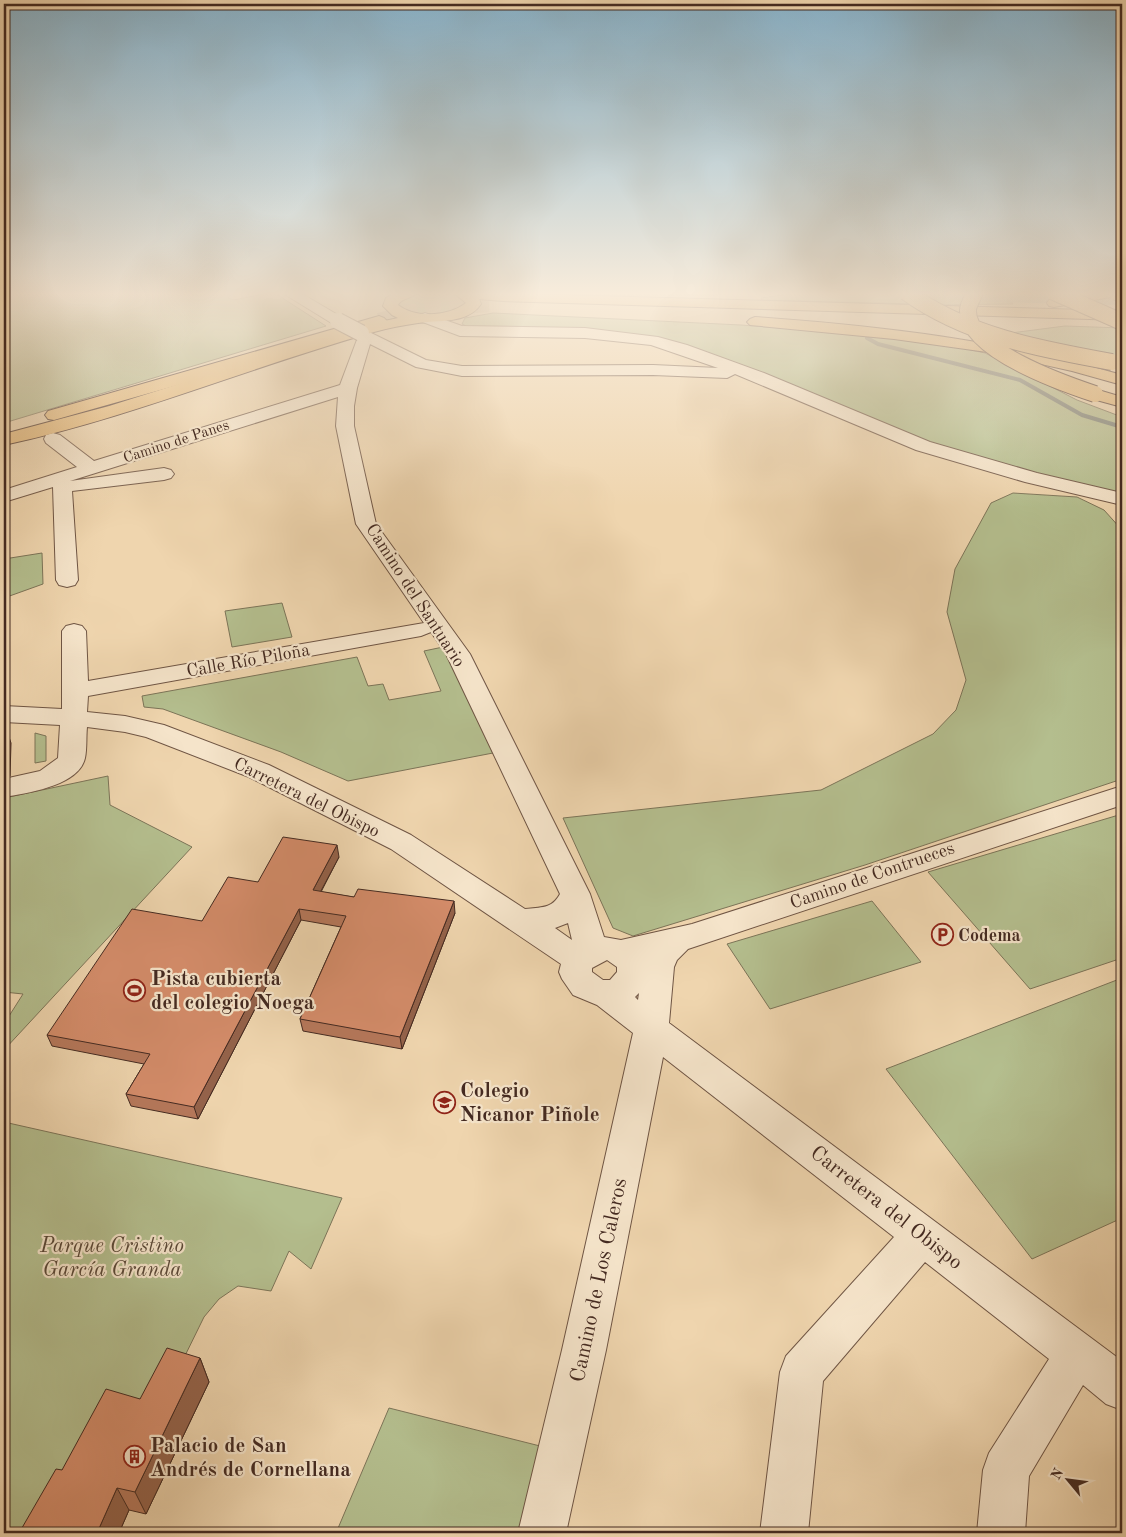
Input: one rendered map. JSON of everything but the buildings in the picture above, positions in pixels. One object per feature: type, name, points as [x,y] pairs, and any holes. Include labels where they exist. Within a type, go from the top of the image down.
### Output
[{"type":"main road","points":[[61,418],[87,403],[215,364]]},
{"type":"main road","points":[[4,440],[61,418],[236,364]]},
{"type":"main road","points":[[4,430],[61,418],[115,410],[259,364]]},
{"type":"main road","points":[[1022,364],[1062,383],[1122,402]]},
{"type":"main road","points":[[1057,364],[1122,380]]},
{"type":"street","name":"Camino del Santuario","points":[[355,364],[348,388],[346,426],[366,524],[458,654],[575,894],[586,928],[617,968]]},
{"type":"street","points":[[421,364],[462,371],[710,372],[758,377]]},
{"type":"street","points":[[723,364],[969,466],[1121,507]]},
{"type":"street","name":"Camino de Panes","points":[[4,496],[348,388]]},
{"type":"street","points":[[53,439],[91,468]]},
{"type":"street","points":[[4,500],[62,488],[164,474]]},
{"type":"street","points":[[62,488],[67,580]]},
{"type":"street","name":"Calle Río Piloña","points":[[76,691],[421,629]]},
{"type":"street","points":[[4,788],[53,776],[66,767],[73,754],[76,691],[74,631]]},
{"type":"street","name":"Carretera del Obispo","points":[[4,714],[75,718],[155,730],[259,771],[401,842],[519,921],[617,968],[653,1016],[923,1234],[1122,1388]]},
{"type":"street","name":"Camino de Contrueces","points":[[617,968],[664,954],[676,940],[1122,794]]},
{"type":"street","points":[[519,921],[550,918],[567,910],[575,894]]},
{"type":"street","points":[[617,968],[653,1016]]},
{"type":"street","name":"Camino de Los Caleros","points":[[542,1533],[584,1350],[653,1016]]},
{"type":"street","points":[[784,1533],[802,1372],[923,1234]]},
{"type":"street","points":[[1001,1533],[1006,1470],[1077,1354]]},
{"type":"green space","points":[[4,364],[201,364],[4,423]]},
{"type":"green space","points":[[728,364],[1006,364],[1077,400],[1122,417],[1122,494],[1075,484],[931,443]]},
{"type":"green space","points":[[1013,493],[1077,497],[1104,510],[1122,530],[1122,779],[865,865],[633,936],[613,928],[563,818],[821,790],[933,734],[956,710],[966,680],[947,612],[955,569],[991,503]]},
{"type":"green space","points":[[42,553],[43,584],[4,598],[4,559]]},
{"type":"green space","points":[[282,603],[292,637],[232,647],[225,611]]},
{"type":"green space","points":[[443,647],[468,694],[493,753],[348,781],[281,752],[163,709],[144,707],[142,696],[357,657],[368,686],[383,684],[389,700],[441,691],[424,651]]},
{"type":"green space","points":[[35,733],[46,736],[46,761],[35,763]]},
{"type":"green space","points":[[108,776],[110,805],[192,847],[4,1050],[4,1024],[23,994],[4,992],[4,863],[8,862],[9,797]]},
{"type":"green space","points":[[1122,814],[1122,958],[1030,989],[928,872]]},
{"type":"green space","points":[[872,901],[921,962],[770,1009],[727,944]]},
{"type":"green space","points":[[1122,978],[1122,1218],[1032,1259],[886,1069]]},
{"type":"green space","name":"Parque Cristino García Granda","points":[[4,1122],[342,1198],[311,1269],[289,1251],[271,1291],[238,1286],[219,1299],[204,1317],[177,1372],[45,1533],[4,1533]]},
{"type":"green space","points":[[389,1408],[544,1447],[520,1533],[336,1533]]},
{"type":"waterway","points":[[956,364],[1020,380],[1082,415],[1122,427]]},
{"type":"place","name":"Codema","points":[[942,935]]},
{"type":"place","name":"Pista cubierta del colegio Noega","points":[[135,990]]},
{"type":"place","name":"Colegio Nicanor Piñole","points":[[444,1102]]},
{"type":"place","name":"Palacio de San Andrés de Cornellana","points":[[134,1457]]}]
